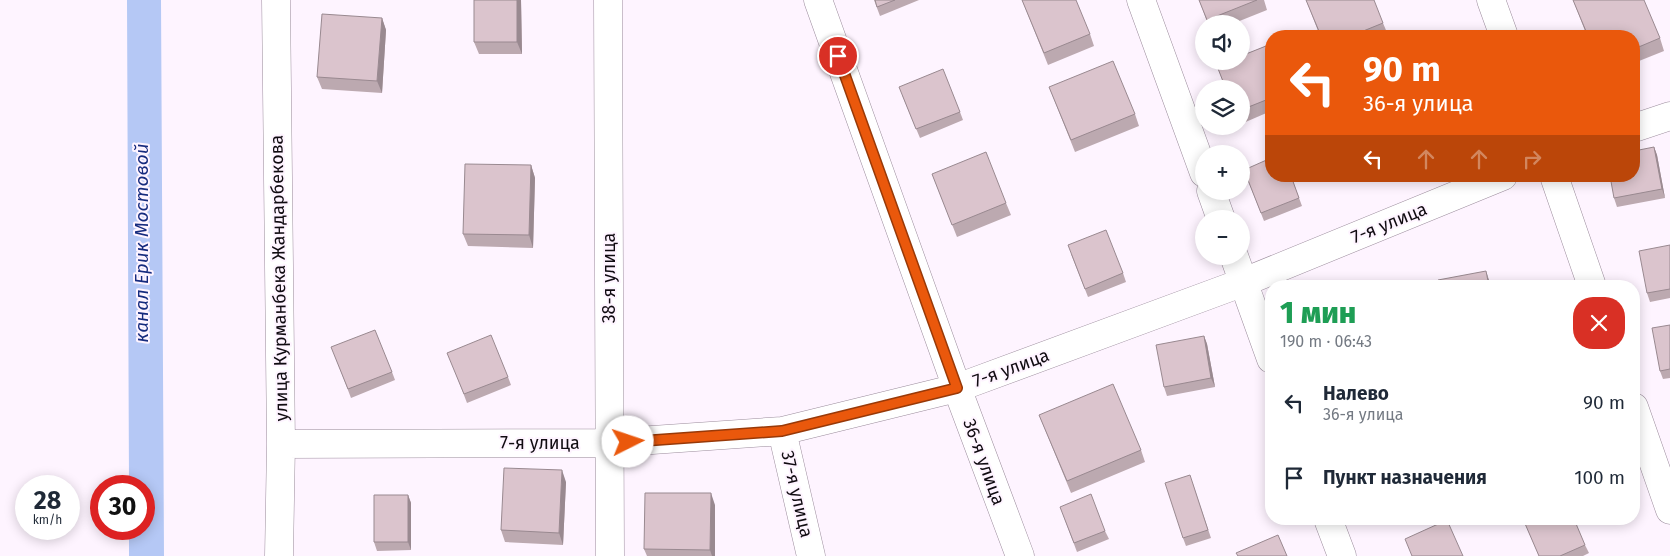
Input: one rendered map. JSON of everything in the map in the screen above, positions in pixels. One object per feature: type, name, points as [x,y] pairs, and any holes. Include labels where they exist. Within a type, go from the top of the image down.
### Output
[{"type":"street","name":"улица Курманбека Жандарбекова","points":[[276,0],[282,444],[279,556]]},
{"type":"street","name":"38-я улица","points":[[608,0],[610,556]]},
{"type":"street","name":"36-я улица","points":[[818,0],[957,388],[1020,556]]},
{"type":"street","points":[[1141,0],[1195,147]]},
{"type":"street","points":[[1491,0],[1502,30]]},
{"type":"street","points":[[1640,126],[1670,116]]},
{"type":"street","name":"7-я улица","points":[[282,444],[609,443],[782,431],[957,388],[1244,282],[1488,182]]},
{"type":"street","points":[[1556,182],[1590,280]]},
{"type":"street","points":[[1237,265],[1265,342]]},
{"type":"street","points":[[1640,424],[1670,510]]},
{"type":"street","name":"37-я улица","points":[[782,431],[812,556]]},
{"type":"street","points":[[1330,525],[1342,556]]},
{"type":"water","name":"канал Ерик Мостовой","points":[[127,0],[161,0],[164,556],[129,556],[129,540],[155,540],[155,475],[129,475]]},
{"type":"building","points":[[474,0],[517,0],[517,42],[474,42]]},
{"type":"building","points":[[875,0],[895,0],[877,7]]},
{"type":"building","points":[[1022,0],[1076,0],[1090,34],[1044,53]]},
{"type":"building","points":[[1199,0],[1257,0],[1220,15],[1205,15]]},
{"type":"building","points":[[1306,0],[1374,0],[1383,23],[1366,30],[1318,30]]},
{"type":"building","points":[[1573,0],[1644,0],[1660,38],[1640,46],[1640,30],[1586,30]]},
{"type":"building","points":[[322,14],[382,18],[377,81],[317,77]]},
{"type":"building","points":[[1265,46],[1265,100],[1250,106],[1250,80],[1222,80],[1219,70],[1250,70],[1250,52]]},
{"type":"building","points":[[1113,61],[1135,114],[1071,140],[1049,87]]},
{"type":"building","points":[[943,69],[960,112],[916,129],[899,87]]},
{"type":"building","points":[[1654,147],[1662,189],[1614,198],[1611,182],[1640,182],[1640,150]]},
{"type":"building","points":[[986,152],[1006,203],[952,225],[932,174]]},
{"type":"building","points":[[1265,161],[1265,182],[1293,182],[1299,198],[1261,213],[1250,185],[1250,167]]},
{"type":"building","points":[[465,164],[531,165],[529,235],[463,234]]},
{"type":"building","points":[[1106,230],[1123,273],[1085,289],[1068,245]]},
{"type":"building","points":[[1670,245],[1670,289],[1647,293],[1639,251]]},
{"type":"building","points":[[1486,271],[1488,280],[1438,280]]},
{"type":"building","points":[[1670,325],[1670,369],[1660,371],[1652,328]]},
{"type":"building","points":[[375,330],[392,372],[348,389],[331,347]]},
{"type":"building","points":[[491,335],[508,377],[464,394],[447,353]]},
{"type":"building","points":[[1204,336],[1211,378],[1164,387],[1156,345]]},
{"type":"building","points":[[1113,384],[1141,450],[1067,481],[1039,415]]},
{"type":"building","points":[[504,468],[562,470],[559,533],[501,530]]},
{"type":"building","points":[[1190,475],[1208,530],[1183,538],[1165,483]]},
{"type":"building","points":[[645,493],[711,493],[710,550],[644,549]]},
{"type":"building","points":[[1091,494],[1105,531],[1074,543],[1060,507]]},
{"type":"building","points":[[374,495],[408,495],[408,542],[374,542]]},
{"type":"building","points":[[1436,525],[1449,525],[1463,556],[1412,556],[1405,539]]},
{"type":"building","points":[[1526,525],[1577,525],[1585,545],[1560,556],[1539,556]]},
{"type":"building","points":[[1278,535],[1287,556],[1238,556],[1236,553]]},
{"type":"route","points":[[628,442],[782,431],[957,388],[838,56]]}]
